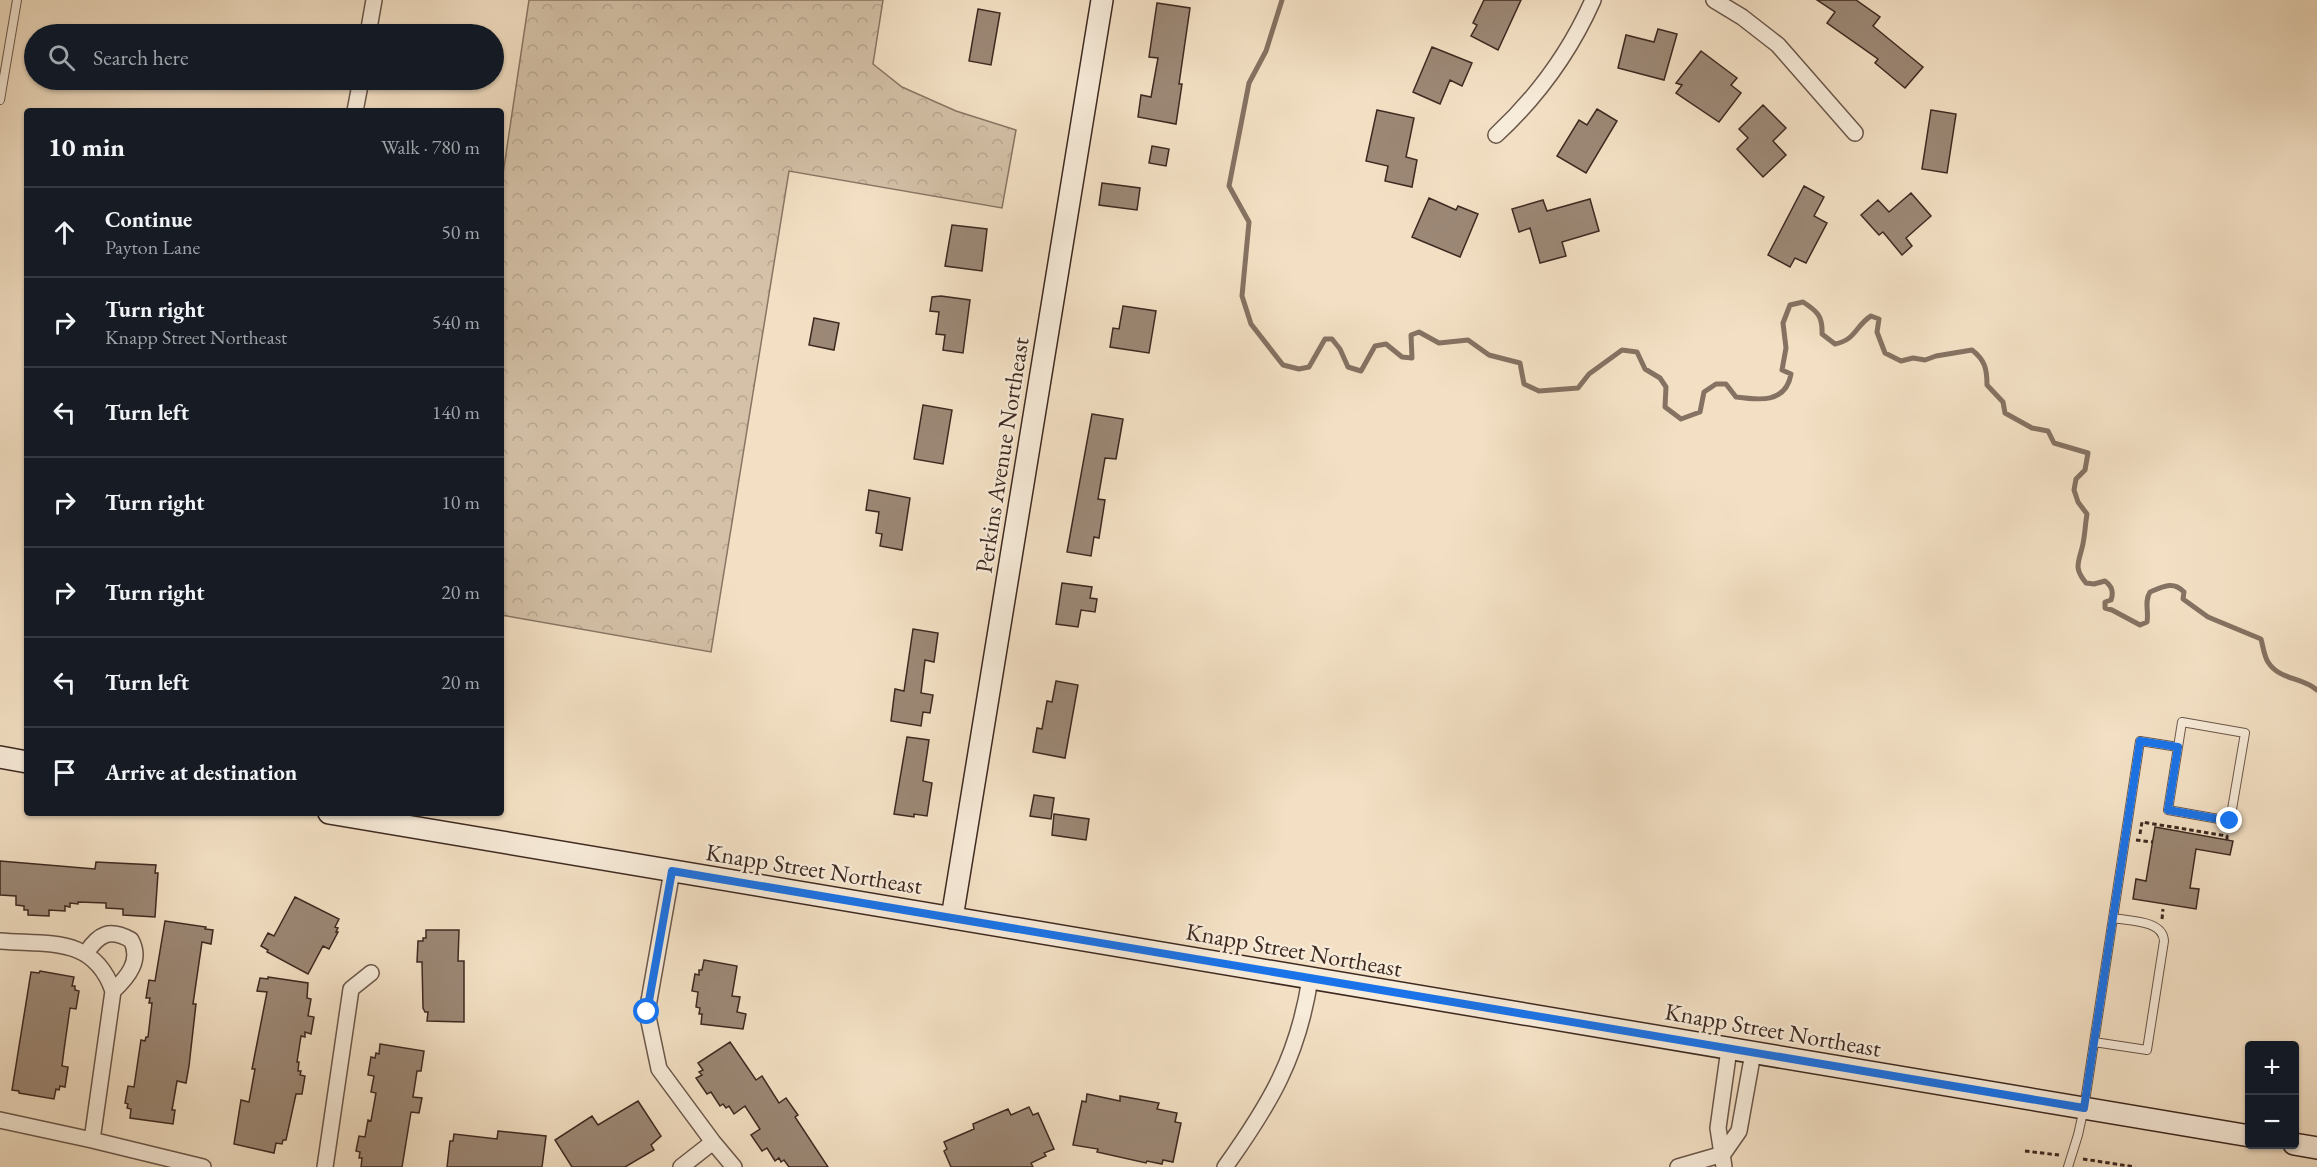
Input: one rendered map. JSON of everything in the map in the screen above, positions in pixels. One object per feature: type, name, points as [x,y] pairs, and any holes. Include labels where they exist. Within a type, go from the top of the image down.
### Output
[{"type":"main road","name":"Perkins Avenue Northeast","points":[[952,918],[1102,0]]},
{"type":"main road","points":[[0,758],[24,762]]},
{"type":"main road","name":"Knapp Street Northeast","points":[[347,816],[2245,1135]]},
{"type":"main road","points":[[2299,1145],[2317,1148]]},
{"type":"street","points":[[370,24],[374,0]]},
{"type":"street","points":[[1496,135],[1521,112],[1557,66],[1593,0]]},
{"type":"street","points":[[1714,0],[1742,16],[1778,45],[1855,133]]},
{"type":"street","points":[[356,108],[359,90]]},
{"type":"street","points":[[672,871],[647,1012],[659,1069],[734,1167]]},
{"type":"street","points":[[86,953],[103,935],[114,933],[131,940],[135,948],[134,963],[127,977],[113,991]]},
{"type":"street","points":[[0,941],[63,946],[86,953],[97,962],[107,976],[113,991],[92,1140]]},
{"type":"street","points":[[325,1167],[351,989],[371,973]]},
{"type":"street","points":[[1225,1167],[1272,1098],[1287,1065],[1306,1005],[1310,979]]},
{"type":"street","points":[[1723,1160],[1718,1128],[1729,1049]]},
{"type":"street","points":[[1723,1160],[1739,1131],[1753,1053]]},
{"type":"street","points":[[0,1120],[203,1167]]},
{"type":"street","points":[[681,1167],[713,1142]]},
{"type":"street","points":[[1678,1167],[1723,1160]]},
{"type":"lane","points":[[0,100],[16,0]]},
{"type":"lane","points":[[2182,722],[2245,733],[2230,821],[2168,810],[2178,747],[2182,722]]},
{"type":"lane","points":[[2068,1167],[2084,1108],[2140,741],[2178,747]]},
{"type":"lane","points":[[2094,1042],[2147,1050],[2164,941],[2163,933],[2157,927],[2113,918]]},
{"type":"path","points":[[2139,840],[2142,822],[2227,836],[2227,840]]},
{"type":"path","points":[[2153,914],[2163,915]]},
{"type":"path","points":[[2025,1150],[2058,1155]]},
{"type":"path","points":[[2087,1160],[2135,1167]]},
{"type":"green space","points":[[529,0],[883,0],[873,64],[902,87],[956,111],[1016,130],[1002,208],[789,171],[711,652],[504,616],[504,167]]},
{"type":"building","points":[[1484,0],[1521,0],[1498,50],[1471,36],[1477,25],[1473,23]]},
{"type":"building","points":[[1817,0],[1856,0],[1880,17],[1873,26],[1923,67],[1905,88],[1875,63],[1878,59],[1827,23],[1835,12]]},
{"type":"building","points":[[1157,3],[1190,8],[1179,84],[1182,84],[1176,124],[1138,117],[1141,95],[1151,97],[1158,58],[1149,57]]},
{"type":"building","points":[[978,9],[1000,13],[991,65],[969,61]]},
{"type":"building","points":[[1658,29],[1677,34],[1664,80],[1618,68],[1626,35],[1654,42]]},
{"type":"building","points":[[1432,47],[1472,63],[1462,86],[1450,80],[1440,104],[1413,92]]},
{"type":"building","points":[[1701,51],[1737,78],[1731,85],[1741,93],[1719,122],[1676,93],[1682,85],[1676,83]]},
{"type":"building","points":[[1763,105],[1786,128],[1773,141],[1786,155],[1763,177],[1737,149],[1748,138],[1739,129]]},
{"type":"building","points":[[1597,109],[1617,121],[1586,173],[1557,156],[1579,120],[1587,125]]},
{"type":"building","points":[[1377,110],[1414,118],[1406,157],[1417,160],[1412,187],[1385,181],[1388,166],[1366,161]]},
{"type":"building","points":[[1931,110],[1956,114],[1947,173],[1922,169]]},
{"type":"building","points":[[1152,146],[1169,149],[1166,166],[1149,163]]},
{"type":"building","points":[[1102,183],[1140,188],[1137,210],[1099,205]]},
{"type":"building","points":[[1804,186],[1824,197],[1814,216],[1827,223],[1806,263],[1795,258],[1790,267],[1768,255]]},
{"type":"building","points":[[1911,193],[1931,216],[1906,238],[1912,246],[1902,255],[1883,232],[1879,235],[1861,215],[1878,200],[1889,212]]},
{"type":"building","points":[[1429,198],[1456,210],[1458,206],[1478,214],[1460,257],[1412,237]]},
{"type":"building","points":[[1590,199],[1599,231],[1562,242],[1566,256],[1540,263],[1530,228],[1519,232],[1512,209],[1543,200],[1547,211]]},
{"type":"building","points":[[952,225],[987,229],[982,271],[945,266]]},
{"type":"building","points":[[932,297],[970,300],[963,353],[943,350],[945,335],[936,334],[939,312],[930,311]]},
{"type":"building","points":[[1123,306],[1156,311],[1149,353],[1110,347],[1113,328],[1119,329]]},
{"type":"building","points":[[814,318],[839,323],[834,350],[809,345]]},
{"type":"building","points":[[923,405],[952,410],[943,464],[914,459]]},
{"type":"building","points":[[1092,414],[1123,419],[1116,459],[1105,458],[1098,499],[1105,500],[1099,538],[1094,537],[1091,556],[1067,552]]},
{"type":"building","points":[[869,490],[910,498],[902,550],[880,546],[882,534],[876,533],[879,512],[866,510]]},
{"type":"building","points":[[1062,583],[1092,587],[1090,598],[1097,599],[1095,612],[1081,610],[1078,627],[1056,624]]},
{"type":"building","points":[[913,629],[938,633],[934,662],[925,660],[921,693],[933,695],[930,713],[923,712],[921,726],[891,721],[895,689],[904,691]]},
{"type":"building","points":[[1056,681],[1078,685],[1065,758],[1033,752],[1037,728],[1042,729],[1047,701],[1052,702]]},
{"type":"building","points":[[907,737],[929,740],[923,781],[932,783],[927,816],[894,814]]},
{"type":"building","points":[[1034,795],[1054,798],[1051,819],[1030,816]]},
{"type":"building","points":[[1054,814],[1089,819],[1086,840],[1052,835]]},
{"type":"building","points":[[2155,827],[2233,841],[2230,855],[2196,849],[2190,888],[2199,889],[2196,909],[2133,899],[2136,879],[2146,881]]},
{"type":"building","points":[[0,861],[95,869],[96,862],[156,865],[155,873],[158,873],[155,917],[123,915],[123,909],[106,908],[106,903],[78,902],[78,904],[70,903],[70,907],[65,906],[65,911],[49,910],[49,916],[28,915],[28,910],[24,910],[24,906],[16,905],[16,896],[0,895]]},
{"type":"building","points":[[295,897],[339,919],[335,927],[338,928],[336,932],[338,932],[329,949],[323,946],[308,974],[267,952],[268,950],[261,946],[268,933],[274,936]]},
{"type":"building","points":[[165,921],[213,930],[211,944],[202,942],[193,1004],[196,1004],[189,1066],[186,1083],[177,1081],[172,1110],[175,1110],[173,1124],[130,1118],[131,1109],[127,1108],[128,1104],[125,1103],[128,1086],[134,1087],[141,1040],[145,1041],[148,1037],[152,1003],[149,1003],[150,998],[146,998],[149,980],[155,981]]},
{"type":"building","points":[[426,930],[459,930],[458,961],[464,961],[464,1022],[427,1021],[428,1012],[425,1012],[423,1008],[422,962],[417,962],[418,941],[426,938]]},
{"type":"building","points":[[704,960],[737,966],[732,996],[740,997],[737,1012],[746,1014],[743,1029],[701,1024],[702,1014],[699,1014],[700,1008],[696,1007],[698,992],[692,991],[695,974],[699,975]]},
{"type":"building","points":[[40,971],[74,977],[72,986],[79,991],[76,1009],[70,1008],[62,1066],[68,1067],[65,1087],[60,1086],[59,1090],[56,1089],[54,1099],[12,1090],[31,972],[39,973]]},
{"type":"building","points":[[268,977],[308,983],[307,998],[311,999],[308,1016],[314,1017],[311,1034],[305,1032],[305,1037],[301,1036],[297,1062],[299,1062],[300,1075],[305,1076],[302,1094],[296,1094],[286,1140],[283,1140],[282,1144],[276,1143],[274,1153],[234,1144],[241,1100],[249,1102],[255,1069],[252,1069],[267,992],[257,991],[260,978],[268,979]]},
{"type":"building","points":[[730,1042],[756,1080],[762,1076],[779,1103],[786,1098],[798,1115],[795,1117],[828,1167],[789,1167],[784,1160],[781,1162],[779,1158],[775,1161],[767,1148],[762,1151],[751,1135],[760,1129],[745,1106],[734,1114],[729,1106],[726,1108],[723,1104],[720,1106],[711,1092],[707,1094],[696,1078],[702,1075],[699,1072],[703,1070],[698,1063]]},
{"type":"building","points":[[380,1044],[424,1051],[421,1071],[417,1071],[413,1097],[422,1098],[419,1113],[411,1112],[402,1167],[361,1167],[362,1158],[359,1158],[360,1152],[356,1151],[359,1136],[365,1137],[368,1120],[371,1121],[376,1093],[371,1092],[374,1076],[368,1075],[371,1057],[375,1058],[376,1053],[379,1054]]},
{"type":"building","points":[[1087,1094],[1120,1101],[1120,1096],[1159,1103],[1157,1109],[1177,1113],[1175,1122],[1181,1123],[1173,1162],[1163,1160],[1162,1164],[1147,1161],[1146,1163],[1097,1152],[1098,1149],[1073,1145],[1082,1101],[1086,1102]]},
{"type":"building","points":[[638,1101],[661,1136],[651,1145],[654,1150],[625,1167],[572,1167],[555,1140],[592,1116],[598,1125]]},
{"type":"building","points":[[1029,1107],[1033,1115],[1038,1113],[1054,1149],[1044,1153],[1046,1156],[1031,1163],[1033,1167],[951,1167],[944,1151],[947,1149],[944,1142],[974,1129],[973,1124],[1008,1109],[1011,1115]]},
{"type":"building","points":[[498,1131],[546,1136],[542,1167],[447,1167],[450,1141],[453,1141],[454,1134],[497,1139]]},
{"type":"waterway","points":[[1282,0],[1266,51],[1249,83],[1229,186],[1249,222],[1242,296],[1251,324],[1283,365],[1299,369],[1309,367],[1325,339],[1332,339],[1340,349],[1348,367],[1361,371],[1375,346],[1386,344],[1402,357],[1412,358],[1411,335],[1419,332],[1439,343],[1468,340],[1489,355],[1520,363],[1524,384],[1539,391],[1578,388],[1589,374],[1622,350],[1637,352],[1645,369],[1660,378],[1666,387],[1665,407],[1681,419],[1700,412],[1704,392],[1716,384],[1726,384],[1736,397],[1744,398],[1770,398],[1783,391],[1791,374],[1782,370],[1786,348],[1783,323],[1790,305],[1803,302],[1812,308],[1820,318],[1822,334],[1835,344],[1852,336],[1871,316],[1879,319],[1877,332],[1885,353],[1901,361],[1913,358],[1925,360],[1972,350],[1982,361],[1986,370],[1987,385],[2003,402],[2005,413],[2032,428],[2048,431],[2054,443],[2088,453],[2085,470],[2076,479],[2074,490],[2078,502],[2087,514],[2078,566],[2086,583],[2094,584],[2105,581],[2111,587],[2112,597],[2111,600],[2105,602],[2105,608],[2140,625],[2147,622],[2147,599],[2150,592],[2167,586],[2176,586],[2184,592],[2183,599],[2208,617],[2261,639],[2267,660],[2278,672],[2317,690]]},
{"type":"route","points":[[647,1012],[672,871],[2084,1108],[2140,741],[2178,747],[2168,810],[2230,821]]}]
